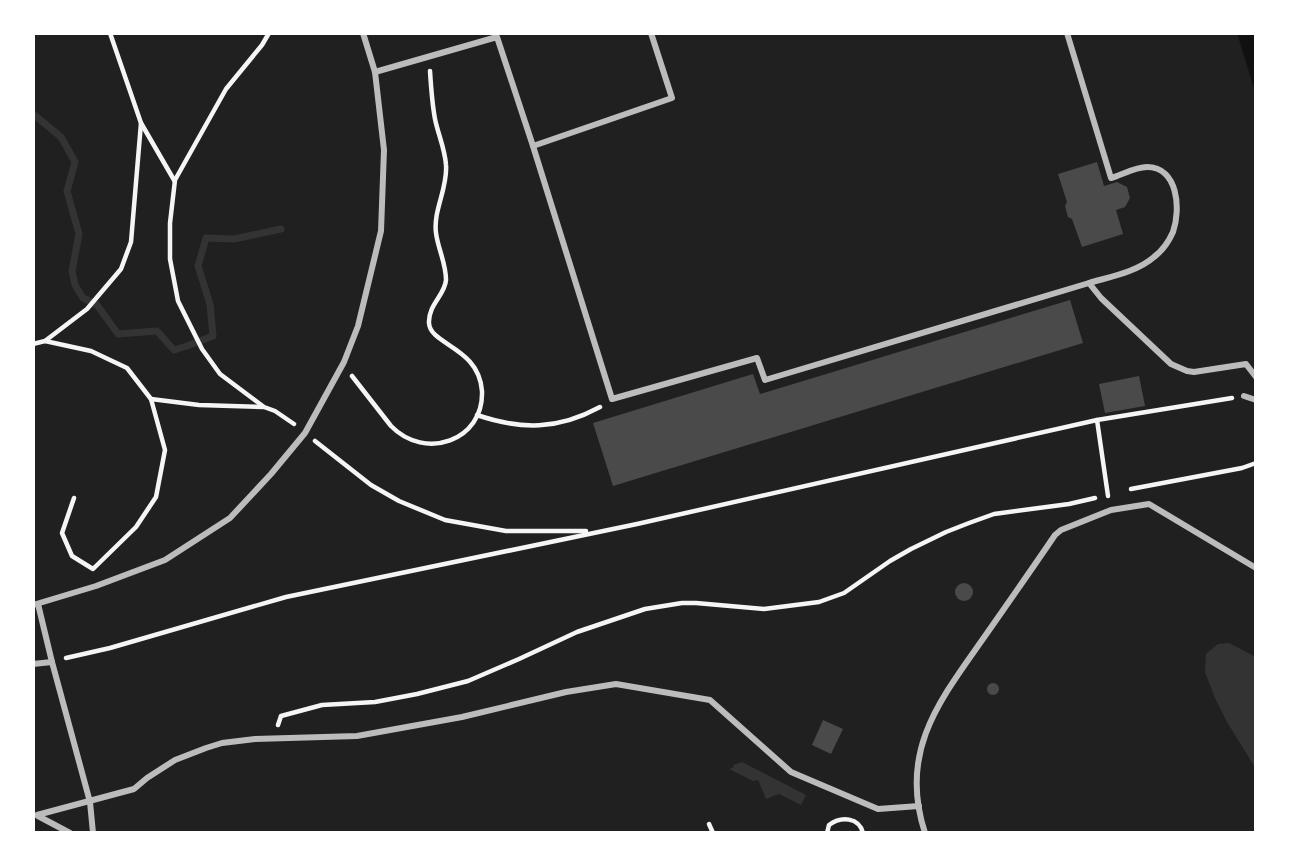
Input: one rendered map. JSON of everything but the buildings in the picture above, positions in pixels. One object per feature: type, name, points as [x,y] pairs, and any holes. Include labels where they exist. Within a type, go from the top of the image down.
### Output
[{"type":"street","points":[[93,833],[90,802],[35,604],[96,586],[165,560],[230,518],[305,433],[344,362],[358,326],[381,231],[384,150],[375,72],[363,33]]},
{"type":"street","points":[[533,146],[672,97],[651,33]]},
{"type":"street","points":[[375,72],[497,37],[612,399],[757,358],[765,380],[1088,283],[1139,266],[1155,257],[1168,242],[1175,224],[1176,203],[1171,181],[1158,169],[1141,167],[1111,178],[1067,33]]},
{"type":"street","points":[[1088,283],[1171,364],[1194,372],[1246,364],[1256,377]]},
{"type":"street","points":[[1244,396],[1256,400]]},
{"type":"street","points":[[925,833],[917,778],[920,751],[928,724],[951,684],[1061,530],[1111,510],[1149,504],[1256,568]]},
{"type":"street","points":[[33,664],[52,662]]},
{"type":"street","points":[[35,814],[134,789],[175,760],[238,740],[357,736],[616,684],[709,700],[791,772],[878,809],[919,806]]},
{"type":"street","points":[[35,814],[70,833]]},
{"type":"path","points":[[110,33],[141,123],[175,180]]},
{"type":"path","points":[[269,33],[226,89],[175,180],[170,223],[170,259],[178,301],[202,349],[220,374],[264,407],[283,416],[371,485],[400,501],[445,520],[506,531],[597,532]]},
{"type":"path","points":[[344,362],[391,426],[398,433],[416,442],[436,444],[456,438],[477,415],[482,390],[478,373],[462,353],[440,340],[431,331],[429,323],[431,309],[446,282],[435,231],[446,166],[435,120],[429,56]]},
{"type":"path","points":[[33,344],[45,341],[87,309],[121,269],[131,242],[141,123]]},
{"type":"path","points":[[45,341],[91,351],[127,368],[151,399],[165,450],[156,497],[136,527],[93,569],[72,556],[62,533],[74,498]]},
{"type":"path","points":[[52,662],[286,597],[637,524],[1097,420],[1244,396]]},
{"type":"path","points":[[151,399],[199,405],[264,407]]},
{"type":"path","points":[[477,415],[509,425],[548,425],[586,415],[612,399]]},
{"type":"path","points":[[1097,420],[1108,495],[1119,492]]},
{"type":"path","points":[[1130,490],[1256,463]]},
{"type":"path","points":[[272,738],[281,716],[322,705],[375,702],[468,681],[577,632],[645,609],[682,603],[764,609],[819,602],[856,587],[890,561],[946,531],[994,514],[1095,498]]},
{"type":"path","points":[[827,833],[829,825],[834,821],[846,818],[861,826],[863,833]]},
{"type":"path","points":[[709,824],[713,833]]},
{"type":"shaded area","points":[[33,33],[1237,33],[1256,95],[1256,833],[33,833]]},
{"type":"shaded area","points":[[1229,643],[1256,657],[1256,769],[1227,722],[1205,672],[1206,654],[1218,644]]},
{"type":"shaded area","points":[[742,762],[806,795],[801,805],[779,794],[766,799],[758,780],[753,781],[729,769]]},
{"type":"waterway","points":[[33,114],[61,137],[75,162],[67,191],[79,234],[72,271],[75,285],[83,298],[97,305],[118,334],[157,331],[174,350],[213,336],[210,304],[198,266],[206,238],[234,239],[281,229]]}]
